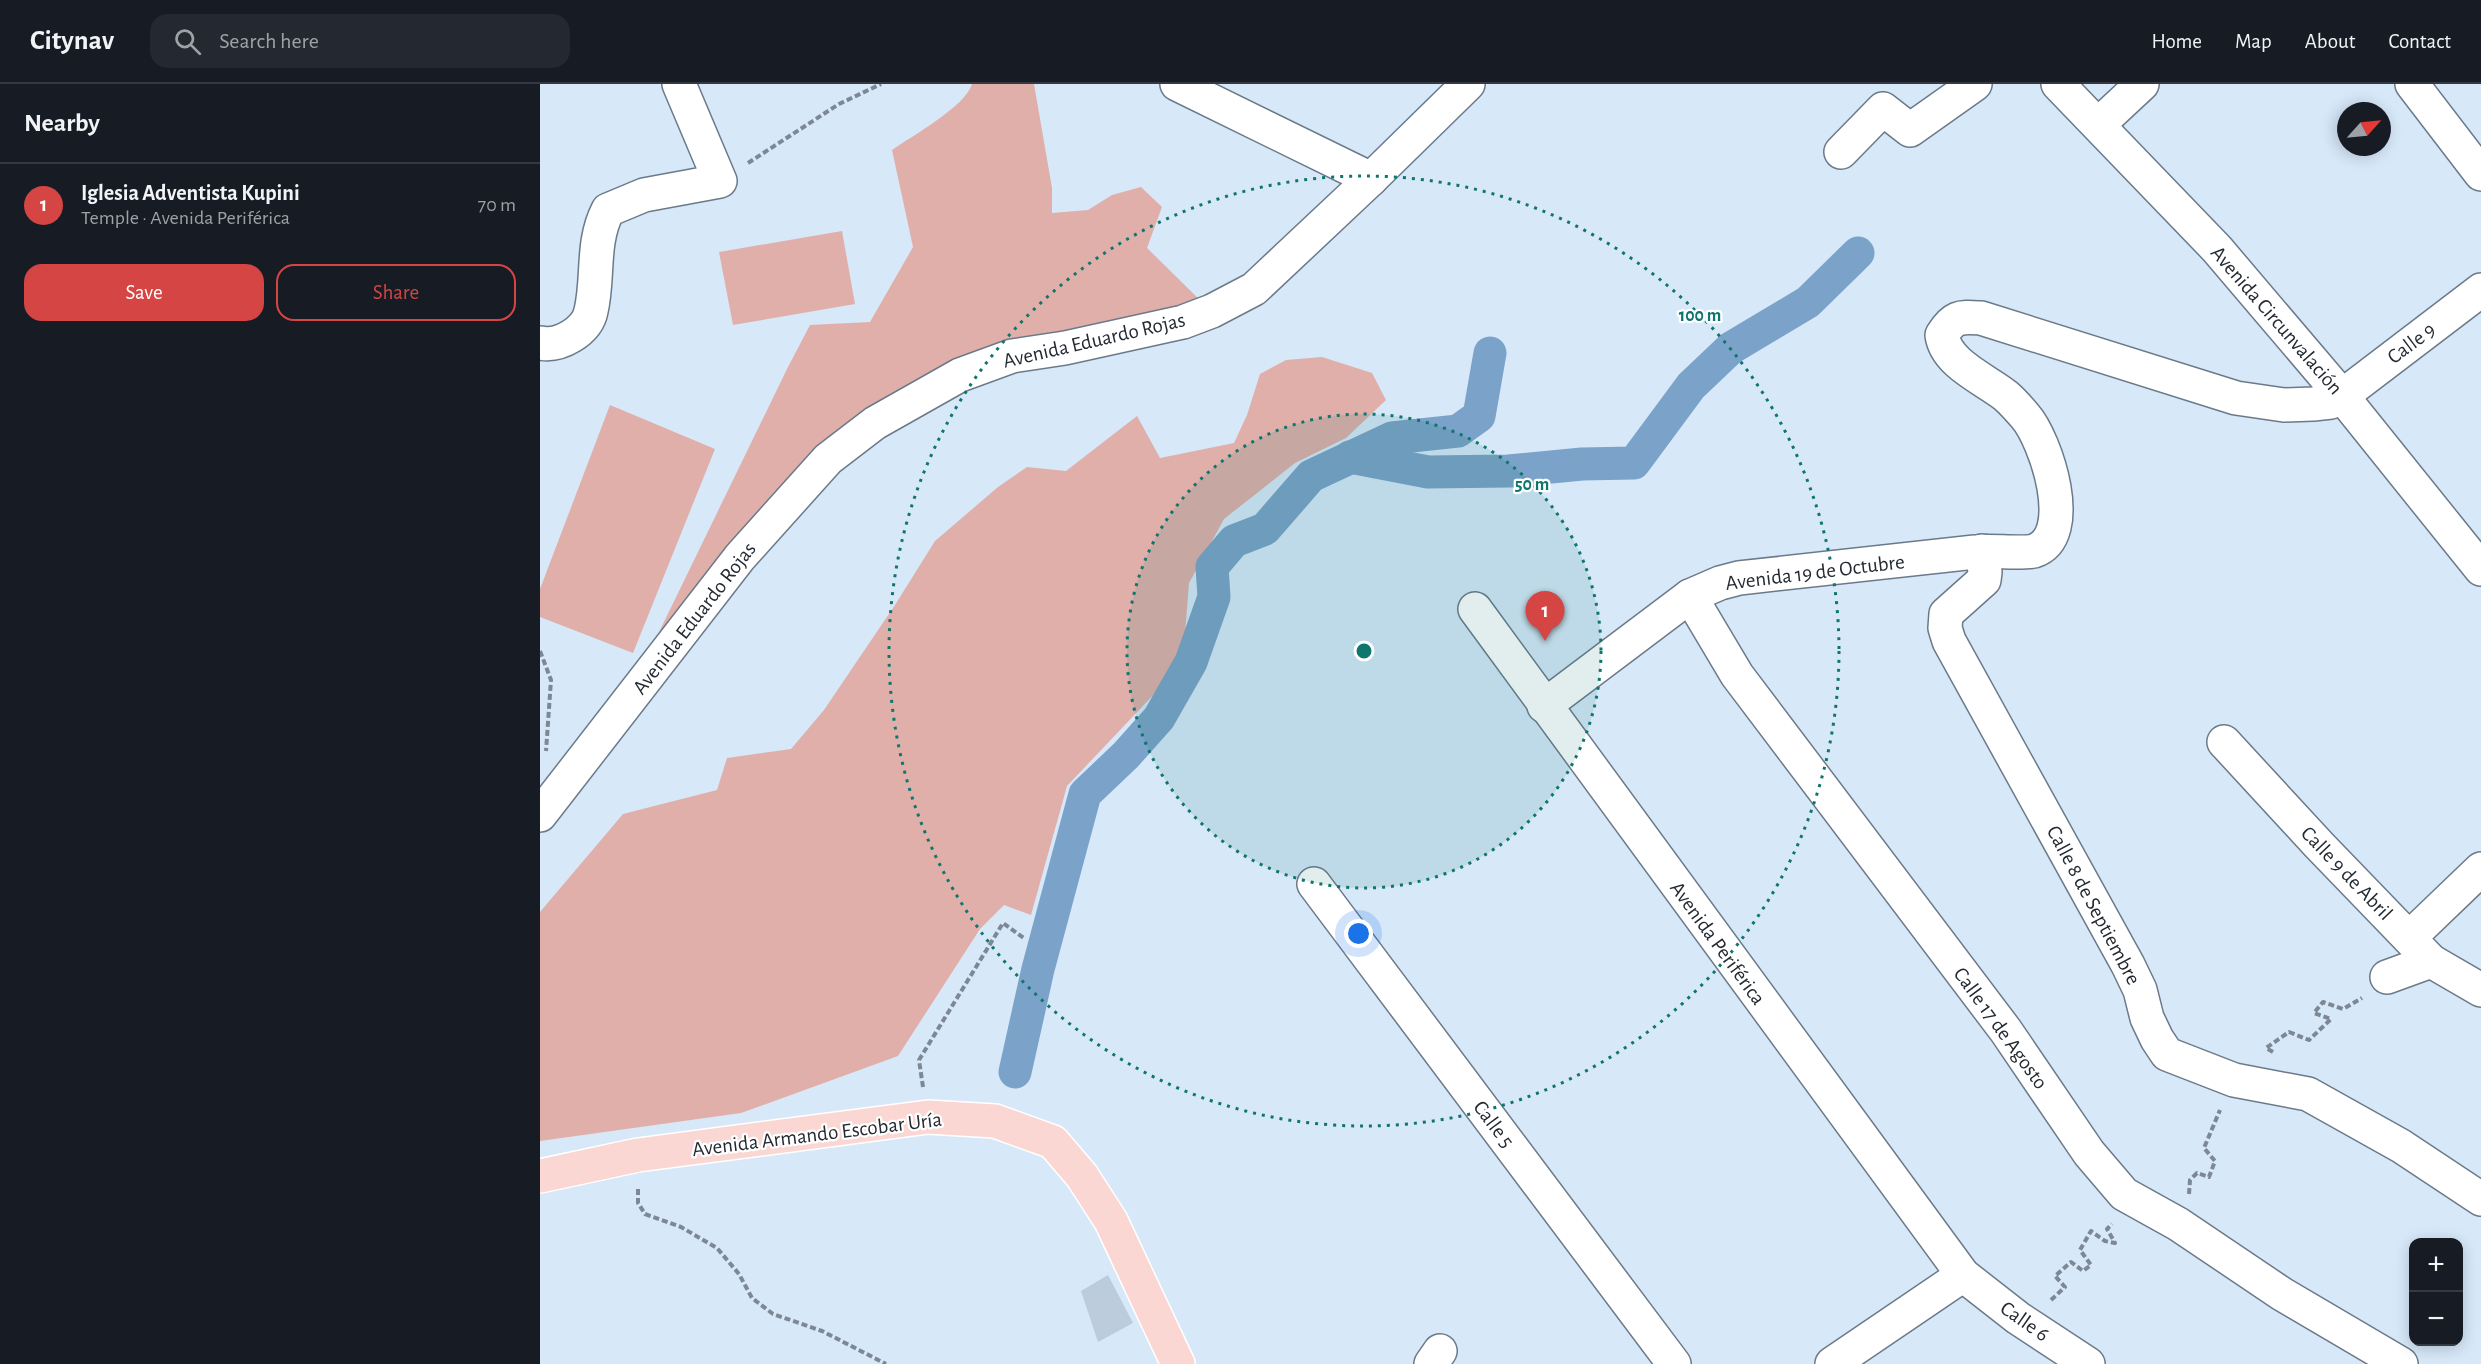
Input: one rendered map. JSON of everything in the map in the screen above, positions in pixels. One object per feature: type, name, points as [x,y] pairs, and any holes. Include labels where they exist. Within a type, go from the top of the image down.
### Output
[{"type":"main road","name":"Avenida Armando Escobar Uría","points":[[540,1176],[638,1155],[928,1117],[995,1121],[1053,1142],[1082,1176],[1111,1221],[1178,1364]]},
{"type":"street","points":[[540,343],[565,340],[587,323],[591,311],[600,224],[608,210],[644,195],[720,181],[679,84]]},
{"type":"street","points":[[1177,84],[1371,179]]},
{"type":"street","name":"Avenida Eduardo Rojas","points":[[540,815],[740,557],[828,459],[875,423],[960,375],[1012,356],[1183,322],[1212,311],[1254,289],[1468,84]]},
{"type":"street","points":[[1841,152],[1883,109],[1910,130],[1975,84]]},
{"type":"street","name":"Avenida Circunvalación","points":[[2058,84],[2217,249],[2342,396],[2481,569]]},
{"type":"street","points":[[2098,124],[2142,84]]},
{"type":"street","points":[[2412,84],[2481,174]]},
{"type":"street","name":"Calle 9","points":[[2342,396],[2481,290]]},
{"type":"street","name":"Avenida 19 de Octubre","points":[[1544,706],[1690,596],[1739,578],[1982,551],[2034,551],[2051,539],[2055,527],[2054,489],[2048,458],[2029,421],[2007,397],[1953,357],[1943,345],[1942,335],[1950,322],[1961,317],[1981,318],[2236,398],[2284,405],[2331,402],[2342,396]]},
{"type":"street","name":"Calle 8 de Septiembre","points":[[1982,551],[1984,580],[1977,589],[1946,614],[1945,628],[1949,641],[2128,965],[2140,990],[2147,1018],[2167,1054],[2234,1080],[2308,1094],[2401,1146],[2481,1199]]},
{"type":"street","name":"Calle 17 de Agosto","points":[[1690,596],[1737,675],[2006,1031],[2089,1154],[2124,1194],[2178,1224],[2282,1294],[2401,1364]]},
{"type":"street","name":"Avenida Periférica","points":[[1475,609],[1963,1275]]},
{"type":"street","name":"Calle 9 de Abril","points":[[2224,742],[2431,961],[2481,990]]},
{"type":"street","points":[[2409,938],[2481,869]]},
{"type":"street","name":"Calle 5","points":[[1314,884],[1674,1364]]},
{"type":"street","points":[[2387,977],[2431,961]]},
{"type":"street","points":[[1832,1364],[1963,1275]]},
{"type":"street","name":"Calle 6","points":[[1963,1275],[2018,1318],[2088,1364]]},
{"type":"path","points":[[720,181],[839,104],[881,84]]},
{"type":"path","points":[[540,651],[551,680],[546,752]]},
{"type":"path","points":[[928,1117],[919,1060],[1003,923],[1024,939]]},
{"type":"path","points":[[2281,1059],[2266,1048],[2289,1032],[2309,1040],[2331,1018],[2314,1013],[2323,1002],[2343,1009],[2362,998],[2354,988],[2371,978],[2387,977]]},
{"type":"path","points":[[638,1155],[638,1203],[645,1214],[681,1227],[717,1248],[738,1274],[752,1298],[772,1314],[822,1330],[886,1364]]},
{"type":"shaded area","points":[[972,84],[1034,84],[1052,188],[1052,213],[1088,210],[1112,195],[1141,187],[1162,207],[1147,248],[1204,304],[1069,340],[875,428],[733,586],[608,737],[810,325],[870,322],[913,247],[892,150],[925,129],[960,102]]},
{"type":"shaded area","points":[[842,231],[855,304],[733,325],[719,252]]},
{"type":"shaded area","points":[[1322,357],[1372,373],[1386,400],[1346,438],[1295,463],[1224,519],[1189,583],[1184,647],[1158,690],[1067,786],[1031,915],[1004,905],[980,929],[898,1056],[741,1113],[540,1141],[540,912],[623,814],[717,790],[727,758],[791,749],[824,710],[935,541],[998,487],[1027,467],[1066,471],[1137,416],[1160,458],[1234,443],[1247,415],[1260,374],[1286,360]]},
{"type":"shaded area","points":[[610,405],[715,449],[633,653],[540,617],[540,589]]},
{"type":"building","points":[[1108,1275],[1133,1323],[1098,1342],[1081,1291]]},
{"type":"waterway","points":[[1350,457],[1428,472],[1509,471],[1582,464],[1634,463],[1691,386],[1731,348],[1808,302],[1858,253]]},
{"type":"waterway","points":[[1015,1072],[1038,969],[1085,794],[1126,755],[1159,718],[1191,662],[1214,597],[1212,567],[1234,541],[1265,529],[1311,476],[1392,438],[1458,431],[1479,416],[1490,353]]},
{"type":"place","name":"Iglesia Adventista Kupini","points":[[1545,641]]}]
